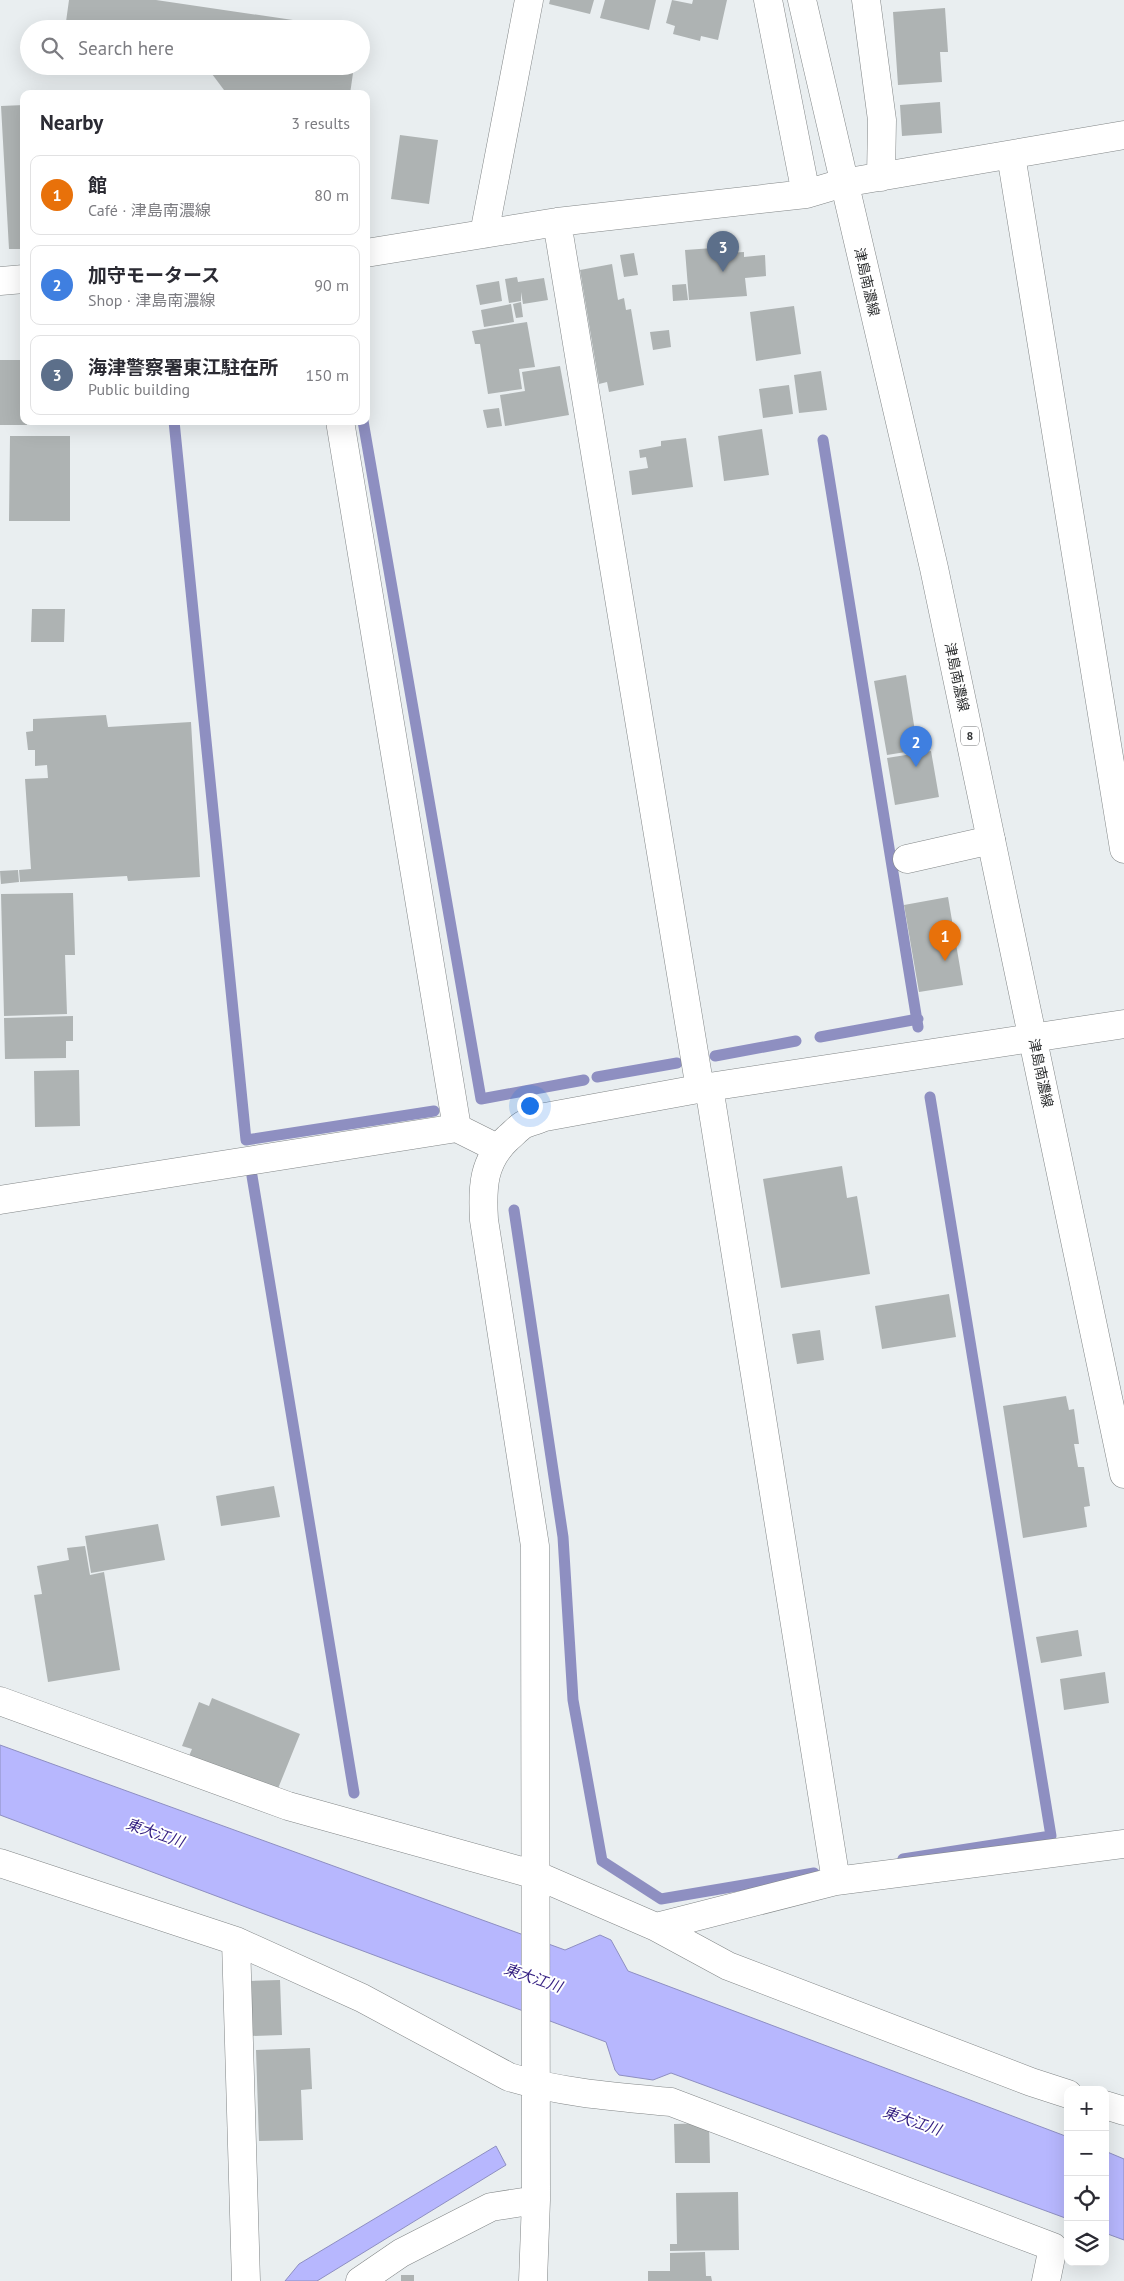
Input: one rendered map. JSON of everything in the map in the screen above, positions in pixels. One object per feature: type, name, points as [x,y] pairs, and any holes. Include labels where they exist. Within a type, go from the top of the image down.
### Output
[{"type":"street","points":[[484,234],[529,0]]},
{"type":"street","points":[[768,0],[806,194]]},
{"type":"street","name":"津島南濃線","points":[[802,0],[934,568],[1124,1474]]},
{"type":"street","points":[[866,0],[882,120],[880,177]]},
{"type":"street","points":[[370,252],[557,222],[806,194],[843,183],[1124,135]]},
{"type":"street","points":[[1011,155],[1124,849]]},
{"type":"street","points":[[557,222],[705,1088],[836,1881]]},
{"type":"street","points":[[0,281],[20,279]]},
{"type":"street","points":[[341,425],[457,1128]]},
{"type":"street","points":[[907,859],[992,840]]},
{"type":"street","points":[[533,2281],[536,2200],[535,1546],[484,1220],[482,1192],[487,1169],[497,1148],[522,1125],[545,1117],[705,1088],[1124,1024]]},
{"type":"street","points":[[0,1200],[457,1128],[497,1148]]},
{"type":"street","points":[[0,1701],[288,1806],[536,1883],[656,1927],[728,1966],[1031,2082],[1064,2093]]},
{"type":"street","points":[[656,1927],[836,1881],[1124,1844]]},
{"type":"street","points":[[0,1863],[236,1942],[362,1998],[509,2077],[535,2072],[617,2097],[671,2102],[1053,2247],[1046,2281]]},
{"type":"street","points":[[236,1942],[246,2281]]},
{"type":"street","points":[[1109,2106],[1124,2111]]},
{"type":"street","points":[[360,2281],[401,2253],[491,2207],[536,2200]]},
{"type":"water","name":"東大江川","points":[[0,1745],[565,1950],[600,1935],[611,1940],[628,1971],[1064,2135],[1064,2218],[671,2073],[653,2080],[619,2075],[615,2070],[606,2042],[0,1815]]},
{"type":"water","points":[[496,2146],[506,2165],[317,2281],[285,2281],[299,2264]]},
{"type":"water","points":[[1109,2153],[1124,2159],[1124,2240],[1109,2234]]},
{"type":"building","points":[[69,0],[156,0],[293,20],[66,20]]},
{"type":"building","points":[[550,0],[594,0],[590,14],[549,4]]},
{"type":"building","points":[[605,0],[656,0],[649,30],[600,18]]},
{"type":"building","points":[[672,0],[692,4],[693,0],[727,0],[718,40],[701,36],[700,41],[673,34],[675,26],[666,23]]},
{"type":"building","points":[[945,8],[948,52],[940,52],[942,82],[898,85],[893,12]]},
{"type":"building","points":[[213,75],[353,75],[351,90],[224,90]]},
{"type":"building","points":[[940,102],[942,133],[902,136],[900,105]]},
{"type":"building","points":[[20,105],[20,249],[9,249],[1,106]]},
{"type":"building","points":[[400,135],[438,140],[429,204],[391,199]]},
{"type":"building","points":[[727,247],[727,253],[744,252],[744,257],[765,255],[766,276],[745,278],[747,296],[689,300],[685,250]]},
{"type":"building","points":[[634,253],[638,275],[624,277],[620,255]]},
{"type":"building","points":[[612,264],[618,300],[624,298],[626,310],[631,309],[644,385],[609,392],[607,382],[599,384],[580,270]]},
{"type":"building","points":[[517,277],[518,282],[544,278],[548,300],[523,304],[521,292],[521,301],[509,303],[505,279]]},
{"type":"building","points":[[499,281],[502,301],[480,305],[476,285]]},
{"type":"building","points":[[686,284],[688,300],[673,301],[672,285]]},
{"type":"building","points":[[521,302],[523,317],[516,318],[513,304]]},
{"type":"building","points":[[511,304],[514,322],[484,327],[481,310]]},
{"type":"building","points":[[794,306],[801,354],[756,361],[750,312]]},
{"type":"building","points":[[527,322],[535,367],[519,369],[522,389],[488,394],[480,344],[475,344],[472,331]]},
{"type":"building","points":[[669,330],[671,347],[653,350],[650,332]]},
{"type":"building","points":[[0,360],[20,360],[20,425],[0,425]]},
{"type":"building","points":[[560,366],[569,415],[505,426],[500,395],[525,391],[522,372]]},
{"type":"building","points":[[821,371],[827,410],[799,413],[794,375]]},
{"type":"building","points":[[789,385],[793,414],[763,418],[759,389]]},
{"type":"building","points":[[499,408],[502,426],[487,428],[483,410]]},
{"type":"building","points":[[762,429],[769,475],[724,481],[718,436]]},
{"type":"building","points":[[10,436],[70,436],[70,521],[9,521]]},
{"type":"building","points":[[686,438],[693,487],[632,495],[629,471],[648,468],[646,457],[640,458],[639,450],[661,446],[661,441]]},
{"type":"building","points":[[32,609],[65,609],[64,642],[31,642]]},
{"type":"building","points":[[906,675],[918,750],[887,755],[874,681]]},
{"type":"building","points":[[106,715],[108,727],[191,722],[200,877],[128,881],[127,876],[20,882],[19,870],[31,869],[25,779],[48,778],[47,765],[35,766],[35,750],[28,750],[26,732],[33,731],[33,719]]},
{"type":"building","points":[[931,751],[939,797],[895,805],[887,758]]},
{"type":"building","points":[[18,870],[19,882],[1,884],[0,871]]},
{"type":"building","points":[[73,893],[75,955],[65,955],[67,1014],[4,1016],[1,894]]},
{"type":"building","points":[[948,897],[963,985],[919,992],[904,905]]},
{"type":"building","points":[[73,1016],[73,1041],[66,1041],[66,1058],[5,1059],[4,1018]]},
{"type":"building","points":[[79,1070],[80,1126],[35,1127],[34,1071]]},
{"type":"building","points":[[842,1166],[847,1198],[857,1196],[870,1274],[781,1288],[763,1179]]},
{"type":"building","points":[[949,1294],[956,1337],[882,1349],[875,1306]]},
{"type":"building","points":[[820,1330],[824,1360],[797,1364],[792,1334]]},
{"type":"building","points":[[1066,1396],[1069,1410],[1074,1409],[1079,1444],[1074,1444],[1078,1467],[1084,1467],[1090,1506],[1084,1507],[1087,1527],[1023,1538],[1003,1406]]},
{"type":"building","points":[[274,1486],[280,1517],[221,1526],[216,1496]]},
{"type":"building","points":[[158,1524],[165,1560],[91,1573],[85,1536]]},
{"type":"building","points":[[85,1546],[90,1575],[104,1572],[120,1670],[48,1682],[34,1595],[42,1594],[37,1566],[69,1560],[67,1548]]},
{"type":"building","points":[[1078,1630],[1082,1656],[1041,1663],[1036,1637]]},
{"type":"building","points":[[1105,1672],[1109,1703],[1064,1710],[1060,1679]]},
{"type":"building","points":[[212,1698],[300,1734],[277,1791],[189,1756],[192,1749],[182,1746],[199,1702],[209,1706]]},
{"type":"building","points":[[280,1980],[282,2035],[250,2036],[249,1981]]},
{"type":"building","points":[[310,2048],[312,2089],[301,2090],[303,2140],[259,2141],[256,2050]]},
{"type":"building","points":[[709,2123],[710,2163],[675,2163],[674,2124]]},
{"type":"building","points":[[738,2192],[739,2250],[670,2251],[670,2244],[677,2244],[676,2193]]},
{"type":"building","points":[[705,2252],[706,2276],[711,2276],[712,2281],[648,2281],[648,2271],[670,2271],[670,2253]]},
{"type":"building","points":[[401,2275],[414,2275],[414,2281],[401,2281]]},
{"type":"waterway","points":[[174,425],[246,1140],[434,1111]]},
{"type":"waterway","points":[[364,425],[481,1099],[584,1080]]},
{"type":"waterway","points":[[823,440],[918,1027]]},
{"type":"waterway","points":[[820,1037],[918,1019]]},
{"type":"waterway","points":[[715,1056],[796,1041]]},
{"type":"waterway","points":[[597,1077],[677,1063]]},
{"type":"waterway","points":[[903,1859],[1051,1836],[930,1097]]},
{"type":"waterway","points":[[252,1176],[354,1793]]},
{"type":"waterway","points":[[514,1210],[563,1537],[573,1700],[602,1861],[661,1899],[814,1873]]},
{"type":"place","name":"海津警察署東江駐在所","points":[[723,272]]},
{"type":"place","name":"加守モータース","points":[[916,767]]},
{"type":"place","name":"館","points":[[945,961]]}]
